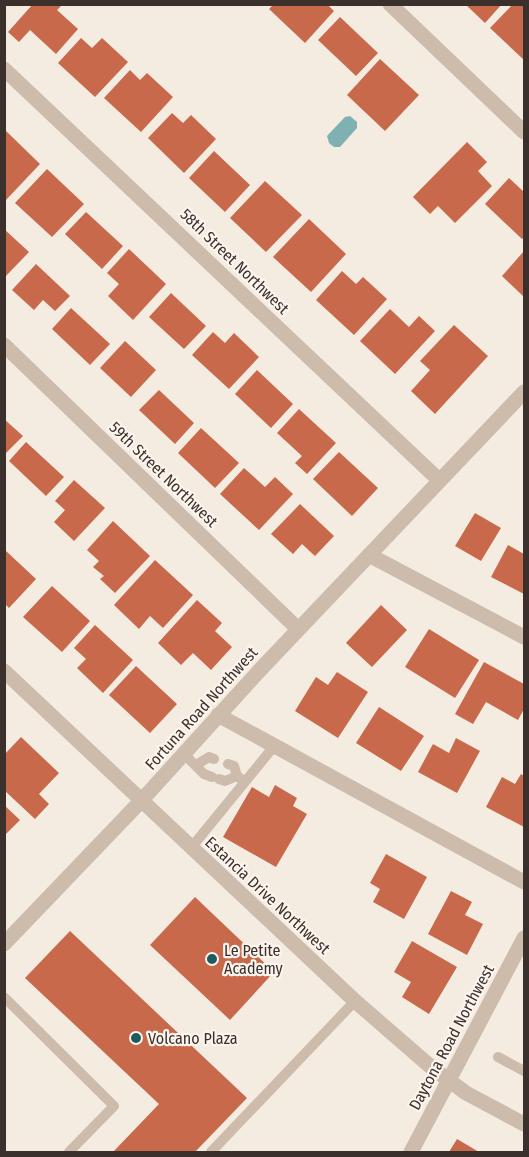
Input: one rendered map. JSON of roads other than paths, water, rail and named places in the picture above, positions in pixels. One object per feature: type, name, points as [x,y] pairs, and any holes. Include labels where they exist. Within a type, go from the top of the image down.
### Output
[{"type":"street","points":[[390,4],[525,132]]},
{"type":"street","name":"58th Street Northwest","points":[[4,69],[439,480]]},
{"type":"street","name":"59th Street Northwest","points":[[4,345],[298,629]]},
{"type":"street","name":"Fortuna Road Northwest","points":[[4,944],[141,801],[298,629],[524,393]]},
{"type":"street","points":[[369,555],[525,637]]},
{"type":"street","name":"Estancia Drive Northwest","points":[[4,672],[355,1001],[448,1080],[466,1093],[525,1124]]},
{"type":"street","points":[[218,715],[525,882]]},
{"type":"street","name":"Daytona Road Northwest","points":[[411,1152],[525,938]]},
{"type":"lane","points":[[191,848],[241,779],[275,745]]},
{"type":"lane","points":[[184,754],[204,774],[225,781],[241,779]]},
{"type":"lane","points":[[196,765],[209,758],[214,759]]},
{"type":"lane","points":[[228,764],[234,766],[241,779]]},
{"type":"lane","points":[[4,997],[114,1106],[69,1152]]},
{"type":"lane","points":[[211,1152],[355,1001]]},
{"type":"lane","points":[[498,1057],[525,1071]]},
{"type":"water","points":[[350,116],[357,122],[357,128],[340,147],[334,147],[329,143],[327,136],[345,117]]},
{"type":"place","name":"Le Petite Academy","points":[[212,959]]},
{"type":"place","name":"Volcano Plaza","points":[[136,1038]]}]
